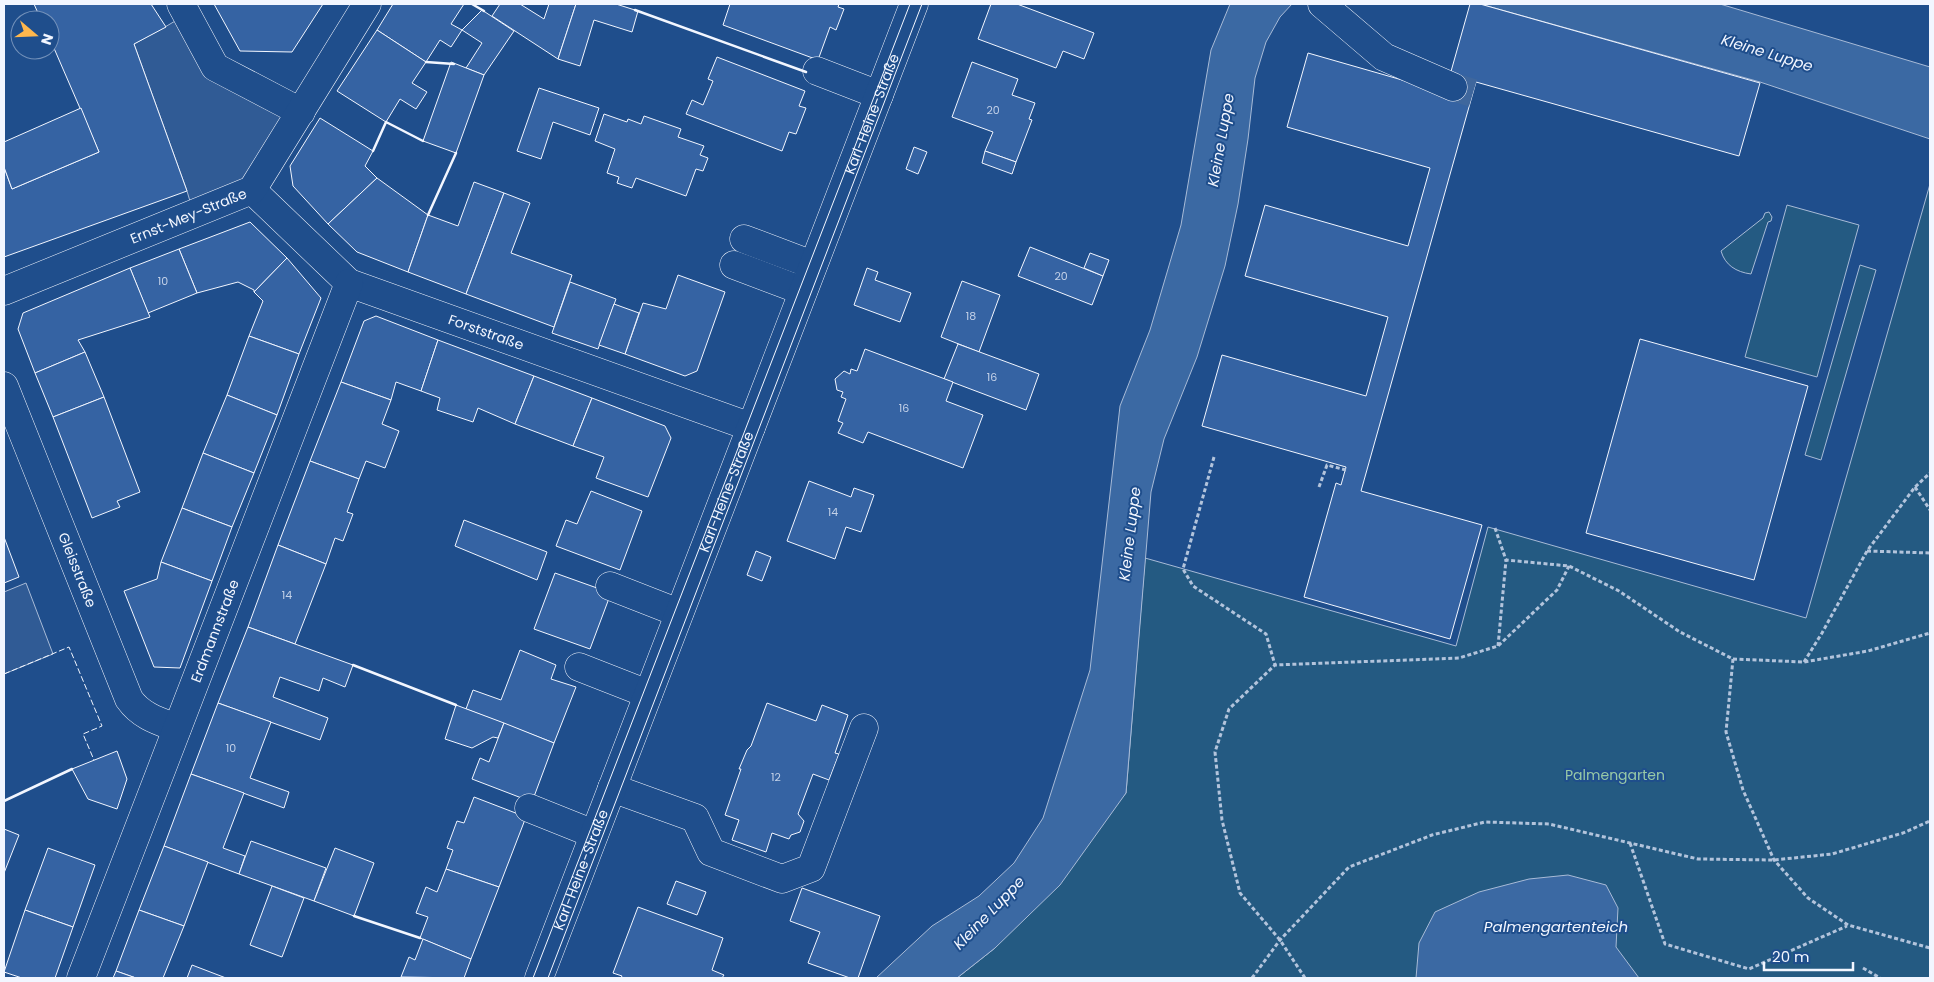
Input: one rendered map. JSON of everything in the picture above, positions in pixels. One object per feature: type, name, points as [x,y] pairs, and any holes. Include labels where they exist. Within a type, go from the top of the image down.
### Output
[{"type":"street","points":[[182,4],[215,67],[301,112]]},
{"type":"street","name":"Ernst-Mey-Straße","points":[[4,291],[252,190],[367,4]]},
{"type":"street","name":"Karl-Heine-Straße","points":[[539,978],[914,4]]},
{"type":"street","points":[[1322,4],[1384,57],[1453,87]]},
{"type":"street","points":[[814,78],[876,102]]},
{"type":"street","name":"Forststraße","points":[[252,190],[349,283],[751,427]]},
{"type":"street","points":[[744,239],[813,265]]},
{"type":"street","points":[[734,265],[803,291]]},
{"type":"street","name":"Erdmannstraße","points":[[81,978],[349,283]]},
{"type":"street","name":"Gleisstraße","points":[[4,386],[129,700],[137,710],[153,720],[177,728]]},
{"type":"street","points":[[610,586],[680,613]]},
{"type":"street","points":[[579,667],[648,694]]},
{"type":"street","points":[[612,788],[695,818],[711,852],[782,879],[811,868],[864,728]]},
{"type":"street","points":[[528,808],[594,834]]},
{"type":"path","points":[[1214,457],[1183,569],[1194,586],[1266,634],[1275,665]]},
{"type":"path","points":[[1319,487],[1326,465],[1346,470]]},
{"type":"path","points":[[1804,662],[1822,634],[1867,551],[1915,487],[1930,473]]},
{"type":"path","points":[[1915,487],[1930,510]]},
{"type":"path","points":[[1495,528],[1506,560],[1498,646]]},
{"type":"path","points":[[1867,551],[1930,553]]},
{"type":"path","points":[[1506,560],[1568,566],[1619,592],[1680,632],[1732,659],[1804,662],[1868,651],[1930,633]]},
{"type":"path","points":[[1305,978],[1280,940],[1240,893],[1222,820],[1215,752],[1228,709],[1275,665],[1459,658],[1498,646],[1557,590],[1568,566]]},
{"type":"path","points":[[1732,659],[1726,732],[1743,790],[1774,860],[1808,898],[1848,925],[1930,948]]},
{"type":"path","points":[[1252,978],[1280,940],[1349,867],[1432,835],[1485,822],[1549,824],[1698,859],[1774,860],[1832,854],[1904,833],[1930,821]]},
{"type":"path","points":[[1630,842],[1664,944],[1749,969],[1848,925]]},
{"type":"path","points":[[1863,968],[1880,978]]},
{"type":"green space","name":"Palmengarten","points":[[1930,184],[1930,978],[957,978],[995,948],[1126,793],[1145,558],[1456,646],[1488,527],[1806,618]]},
{"type":"green space","points":[[1787,205],[1859,225],[1817,377],[1745,357]]},
{"type":"green space","points":[[1769,212],[1772,217],[1771,221],[1768,222],[1751,274],[1741,272],[1732,267],[1725,260],[1721,251],[1763,218],[1765,213]]},
{"type":"green space","points":[[1860,265],[1876,270],[1821,460],[1805,455]]},
{"type":"shaded area","points":[[187,14],[215,67],[301,112],[252,190],[194,215],[134,44]]},
{"type":"shaded area","points":[[26,583],[53,654],[4,674],[4,592]]},
{"type":"water","name":"Kleine Luppe","points":[[1230,4],[1292,4],[1280,17],[1266,42],[1255,78],[1238,204],[1225,266],[1197,357],[1164,439],[1151,492],[1126,793],[1060,885],[995,948],[957,978],[876,978],[932,926],[979,896],[1014,863],[1043,818],[1090,670],[1120,406],[1150,330],[1181,225],[1211,50]]},
{"type":"water","name":"Kleine Luppe","points":[[1480,4],[1720,4],[1930,67],[1930,139],[1760,82]]},
{"type":"water","name":"Palmengartenteich","points":[[1568,875],[1606,885],[1618,908],[1616,947],[1639,978],[1416,978],[1419,943],[1435,912],[1479,892],[1529,879]]},
{"type":"building","points":[[34,4],[151,4],[166,27],[134,44],[187,191],[4,257],[4,167],[12,189],[99,152],[59,60],[60,10],[37,10]]},
{"type":"building","points":[[214,4],[323,4],[292,52],[240,51]]},
{"type":"building","points":[[393,4],[464,4],[451,24],[462,30],[451,47],[440,40],[426,62],[377,30]]},
{"type":"building","points":[[500,4],[520,4],[544,19],[549,4],[576,4],[558,59],[492,16]]},
{"type":"building","points":[[576,4],[616,4],[638,11],[632,32],[594,20],[580,66],[558,59]]},
{"type":"building","points":[[730,4],[839,4],[838,7],[844,9],[836,30],[830,27],[818,60],[723,25]]},
{"type":"building","points":[[991,4],[1017,4],[1094,33],[1084,59],[1063,51],[1056,68],[978,39]]},
{"type":"building","points":[[1470,4],[1480,4],[1760,83],[1739,156],[1476,82],[1361,491],[1482,525],[1450,639],[1304,597],[1336,483],[1341,485],[1346,467],[1202,426],[1222,355],[1366,396],[1388,317],[1245,276],[1265,205],[1408,246],[1430,168],[1287,127],[1308,53],[1451,94],[1450,75]]},
{"type":"building","points":[[482,10],[514,31],[484,75],[466,68],[482,43],[462,30]]},
{"type":"building","points":[[377,30],[426,62],[412,83],[427,92],[416,109],[400,99],[386,122],[337,91]]},
{"type":"building","points":[[717,57],[805,91],[799,106],[806,108],[796,134],[789,132],[782,151],[686,114],[692,100],[703,105],[713,81],[708,79]]},
{"type":"building","points":[[451,62],[484,75],[456,153],[423,141]]},
{"type":"building","points":[[972,62],[1018,79],[1012,95],[1035,103],[1029,119],[1032,120],[1016,162],[985,151],[993,132],[952,117]]},
{"type":"building","points":[[539,88],[599,108],[590,135],[553,122],[541,159],[517,151]]},
{"type":"building","points":[[81,108],[99,152],[12,189],[4,167],[4,142]]},
{"type":"building","points":[[604,114],[627,122],[628,119],[641,124],[644,116],[681,129],[678,137],[704,146],[700,155],[708,158],[703,171],[696,169],[686,196],[636,178],[632,188],[617,183],[619,177],[607,173],[615,149],[595,141]]},
{"type":"building","points":[[320,118],[373,151],[365,166],[377,178],[328,224],[293,186],[290,166]]},
{"type":"building","points":[[914,147],[927,152],[918,174],[906,169]]},
{"type":"building","points":[[985,151],[1016,162],[1012,174],[982,163]]},
{"type":"building","points":[[377,178],[428,215],[408,272],[357,252],[328,224]]},
{"type":"building","points":[[474,182],[504,193],[466,294],[408,272],[428,215],[458,226]]},
{"type":"building","points":[[504,193],[530,203],[511,253],[572,275],[554,327],[466,294]]},
{"type":"building","points":[[250,222],[287,258],[254,292],[254,290],[238,282],[197,293],[179,249]]},
{"type":"building","points":[[1030,247],[1103,276],[1092,305],[1018,276]]},
{"type":"building","points":[[179,249],[197,293],[148,313],[130,268]]},
{"type":"building","points":[[1090,253],[1109,260],[1103,276],[1084,268]]},
{"type":"building","points":[[287,258],[321,298],[299,354],[249,336],[263,301],[254,292]]},
{"type":"building","points":[[130,268],[150,317],[78,340],[85,352],[35,373],[18,329],[23,313]]},
{"type":"building","points":[[867,268],[878,272],[875,280],[911,293],[900,322],[854,305]]},
{"type":"building","points":[[678,275],[725,292],[697,371],[685,376],[625,354],[643,303],[666,309]]},
{"type":"building","points":[[962,281],[1000,295],[979,352],[941,337]]},
{"type":"building","points":[[570,282],[616,299],[598,349],[552,333]]},
{"type":"building","points":[[614,304],[639,313],[625,354],[599,345]]},
{"type":"building","points":[[376,316],[438,340],[421,391],[396,382],[391,400],[341,382],[364,321]]},
{"type":"building","points":[[249,336],[299,354],[277,415],[227,395]]},
{"type":"building","points":[[1640,339],[1808,386],[1754,580],[1586,533]]},
{"type":"building","points":[[438,340],[534,376],[515,424],[478,408],[473,422],[437,410],[440,398],[421,391]]},
{"type":"building","points":[[958,344],[1039,374],[1026,410],[944,379]]},
{"type":"building","points":[[865,349],[953,382],[946,401],[983,415],[963,468],[868,432],[863,443],[838,433],[843,423],[838,421],[846,399],[841,397],[843,392],[837,390],[835,379],[844,371],[850,374],[851,369],[857,371]]},
{"type":"building","points":[[85,352],[104,397],[53,417],[35,373]]},
{"type":"building","points":[[534,376],[592,398],[573,446],[515,424]]},
{"type":"building","points":[[341,382],[391,400],[382,424],[399,431],[385,468],[366,461],[359,479],[310,461]]},
{"type":"building","points":[[227,395],[277,415],[254,473],[203,453]]},
{"type":"building","points":[[104,397],[140,492],[117,501],[120,507],[92,518],[53,417]]},
{"type":"building","points":[[592,398],[665,426],[671,438],[648,497],[596,478],[604,457],[573,446]]},
{"type":"building","points":[[203,453],[254,473],[232,527],[182,508]]},
{"type":"building","points":[[310,461],[359,479],[347,512],[353,514],[343,541],[335,538],[326,564],[278,545]]},
{"type":"building","points":[[809,481],[851,497],[854,488],[874,495],[861,532],[846,527],[835,559],[787,541]]},
{"type":"building","points":[[591,491],[642,511],[620,570],[556,546],[566,520],[577,524]]},
{"type":"building","points":[[182,508],[232,527],[212,581],[161,562]]},
{"type":"building","points":[[464,520],[547,552],[537,580],[455,546]]},
{"type":"building","points":[[4,537],[19,577],[4,583]]},
{"type":"building","points":[[278,545],[326,564],[295,644],[248,627]]},
{"type":"building","points":[[756,551],[771,557],[762,581],[747,575]]},
{"type":"building","points":[[161,562],[212,581],[180,668],[154,667],[124,591],[157,579]]},
{"type":"building","points":[[555,573],[611,593],[590,649],[534,629]]},
{"type":"building","points":[[248,627],[353,665],[345,687],[323,678],[319,691],[280,677],[273,697],[328,718],[320,740],[218,703]]},
{"type":"building","points":[[520,650],[556,665],[551,679],[576,687],[554,743],[466,709],[473,690],[501,700]]},
{"type":"building","points":[[218,703],[271,722],[250,778],[289,792],[284,808],[191,774]]},
{"type":"building","points":[[767,703],[816,721],[822,705],[848,715],[835,753],[839,754],[829,780],[813,774],[798,814],[804,821],[800,832],[791,835],[789,839],[772,833],[766,852],[732,840],[739,820],[725,815],[741,769],[739,769],[747,750],[751,746]]},
{"type":"building","points":[[456,705],[504,723],[498,738],[493,737],[472,748],[445,739]]},
{"type":"building","points":[[504,723],[554,743],[532,802],[472,779],[480,758],[489,762]]},
{"type":"building","points":[[117,751],[127,779],[117,809],[88,799],[72,769]]},
{"type":"building","points":[[191,774],[244,793],[223,848],[245,856],[239,874],[164,846]]},
{"type":"building","points":[[474,797],[526,817],[499,887],[446,869],[453,850],[447,848],[457,821],[464,823]]},
{"type":"building","points":[[4,829],[19,835],[4,873]]},
{"type":"building","points":[[251,841],[326,868],[314,901],[239,874]]},
{"type":"building","points":[[164,846],[208,862],[184,926],[139,910]]},
{"type":"building","points":[[48,848],[95,865],[73,927],[25,910]]},
{"type":"building","points":[[335,848],[374,863],[354,916],[314,901]]},
{"type":"building","points":[[446,869],[499,887],[471,959],[420,938],[428,917],[416,913],[426,887],[437,892]]},
{"type":"building","points":[[676,881],[706,892],[697,915],[667,904]]},
{"type":"building","points":[[272,886],[304,898],[282,957],[250,945]]},
{"type":"building","points":[[802,888],[880,916],[858,978],[850,978],[808,963],[820,932],[790,921]]},
{"type":"building","points":[[638,907],[723,938],[712,970],[724,975],[722,978],[621,978],[622,976],[613,973]]},
{"type":"building","points":[[25,910],[73,927],[55,978],[22,978],[4,972]]},
{"type":"building","points":[[139,910],[184,926],[163,978],[136,978],[116,971]]},
{"type":"building","points":[[423,939],[471,959],[464,978],[401,977],[409,957],[415,960]]},
{"type":"building","points":[[192,965],[226,978],[187,978]]},
{"type":"building","points":[[116,971],[136,978],[113,978]]},
{"type":"tunnel","points":[[1453,87],[1473,93]]},
{"type":"tram line","points":[[533,978],[910,4]]},
{"type":"tram line","points":[[548,978],[922,4]]},
{"type":"fence","points":[[4,674],[69,647],[102,726],[83,734],[94,760]]},
{"type":"wall","points":[[472,4],[484,11]]},
{"type":"wall","points":[[635,10],[806,72]]},
{"type":"wall","points":[[426,62],[454,64]]},
{"type":"wall","points":[[373,151],[386,122],[423,141]]},
{"type":"wall","points":[[428,215],[456,153]]},
{"type":"wall","points":[[353,665],[456,705]]},
{"type":"wall","points":[[4,801],[72,769]]},
{"type":"wall","points":[[354,916],[420,938]]}]
